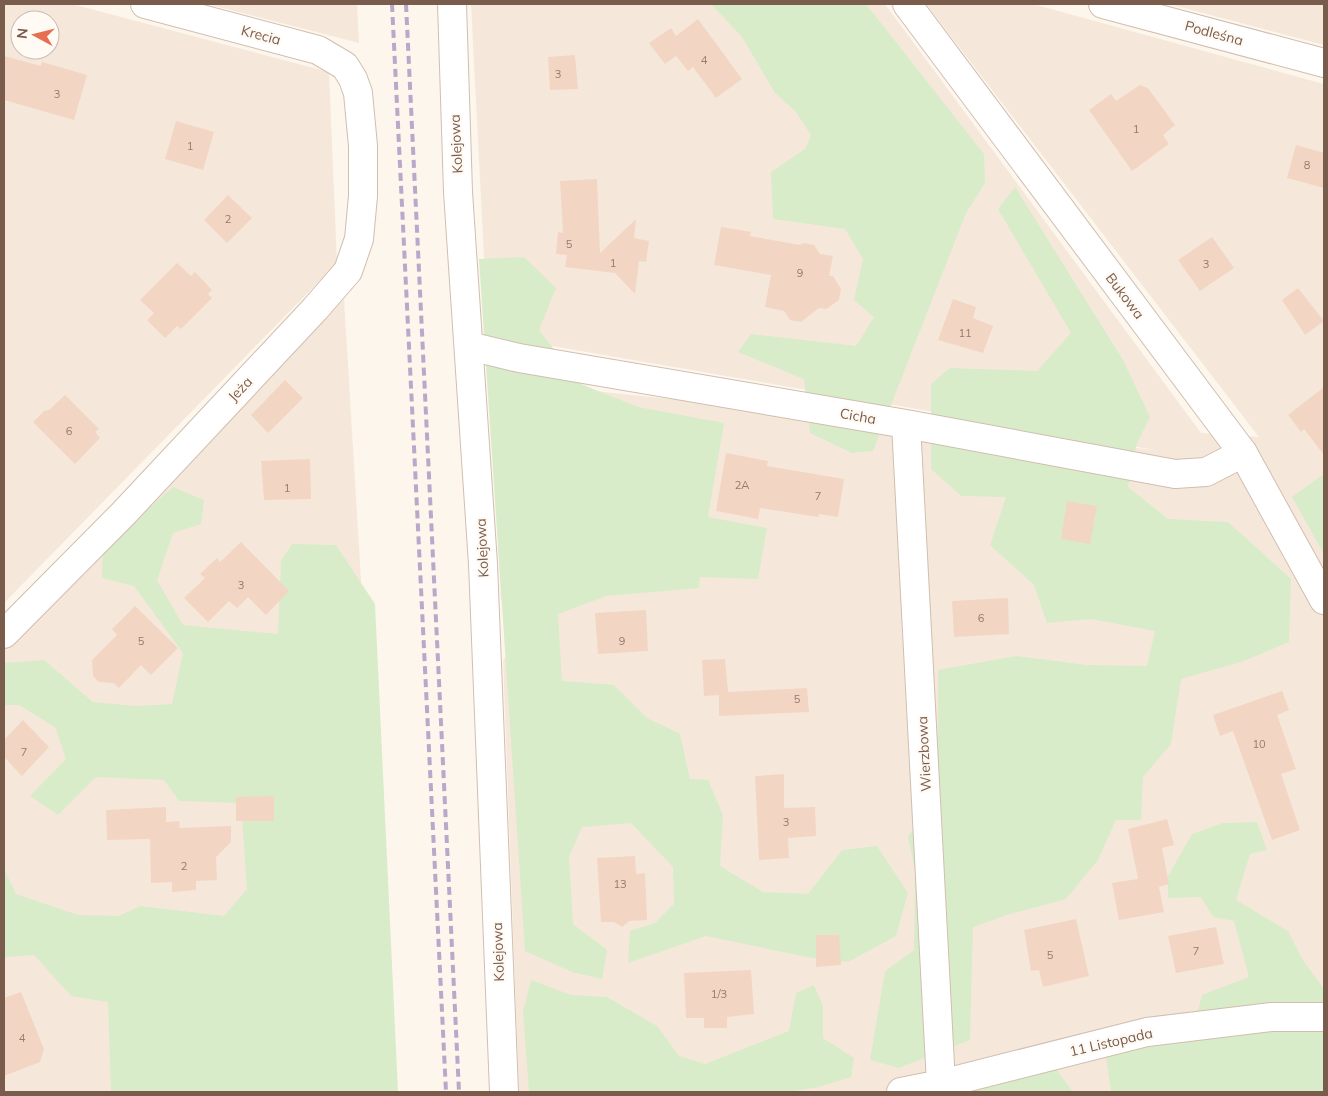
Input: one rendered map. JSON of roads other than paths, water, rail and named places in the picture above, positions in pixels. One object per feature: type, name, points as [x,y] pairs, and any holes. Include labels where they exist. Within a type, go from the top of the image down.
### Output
[{"type":"street","name":"Krecia","points":[[145,4],[318,50],[345,66],[353,79],[358,93]]},
{"type":"street","name":"Kolejowa","points":[[452,4],[458,192],[483,564],[504,1092]]},
{"type":"street","name":"Bukowa","points":[[907,4],[1243,452],[1324,600]]},
{"type":"street","name":"Podleśna","points":[[1103,4],[1324,63]]},
{"type":"street","name":"Jeża","points":[[4,634],[123,514],[315,309],[348,271],[359,239],[363,196],[363,146],[358,93]]},
{"type":"street","name":"Cicha","points":[[469,346],[518,358],[906,424],[1175,474],[1206,472],[1243,452]]},
{"type":"street","name":"Wierzbowa","points":[[906,424],[941,1084]]},
{"type":"street","name":"11 Listopada","points":[[901,1092],[941,1084],[1147,1032],[1272,1017],[1324,1017]]},
{"type":"railway","points":[[392,4],[446,1092]]},
{"type":"railway","points":[[406,4],[459,1092]]}]
